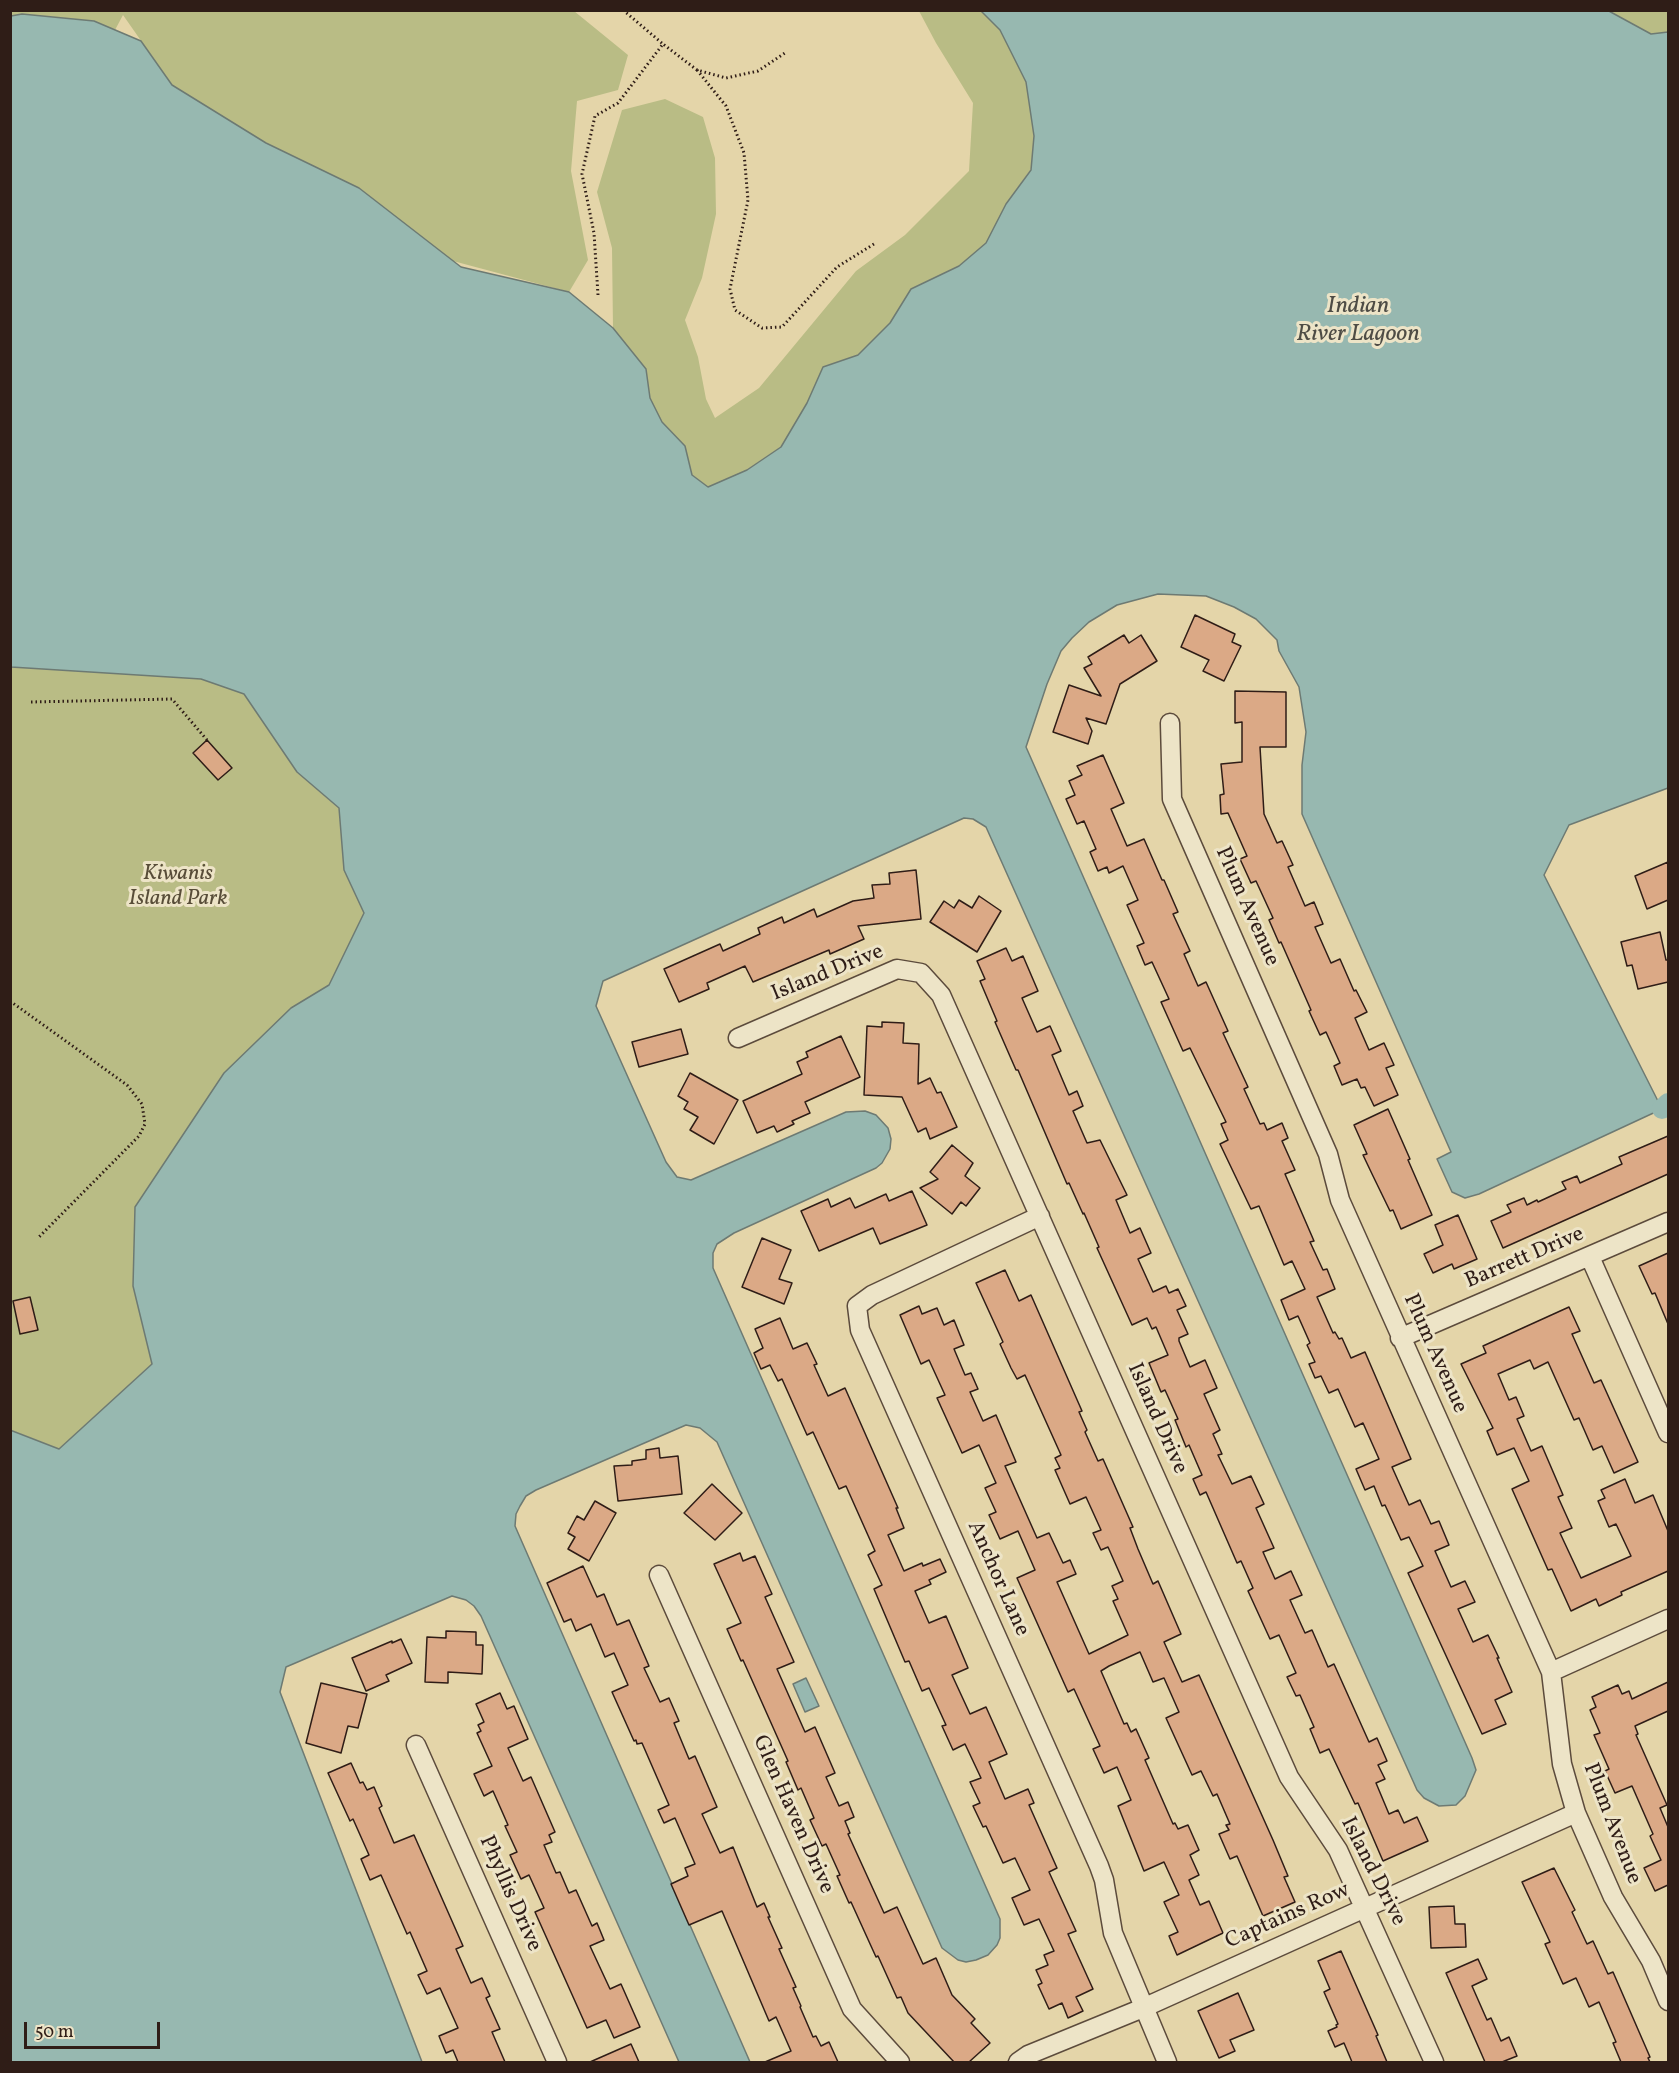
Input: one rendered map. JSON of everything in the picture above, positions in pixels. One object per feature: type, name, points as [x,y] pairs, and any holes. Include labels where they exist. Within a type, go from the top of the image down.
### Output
[{"type":"street","name":"Plum Avenue","points":[[1170,723],[1172,799],[1328,1154],[1340,1200],[1551,1672],[1562,1764],[1576,1813],[1613,1897],[1651,1960],[1668,2001]]},
{"type":"street","name":"Island Drive","points":[[738,1038],[897,969],[921,973],[941,995],[1289,1777],[1338,1850],[1434,2062]]},
{"type":"street","name":"Anchor Lane","points":[[1040,1216],[872,1295],[856,1306],[860,1330],[1099,1866],[1104,1880],[1113,1933],[1167,2062]]},
{"type":"street","name":"Barrett Drive","points":[[1401,1338],[1668,1222]]},
{"type":"street","points":[[1590,1257],[1668,1433]]},
{"type":"street","name":"Glen Haven Drive","points":[[659,1575],[852,2009],[900,2062]]},
{"type":"street","points":[[1551,1672],[1668,1619]]},
{"type":"street","name":"Phyllis Drive","points":[[416,1745],[557,2062]]},
{"type":"street","name":"Captains Row","points":[[1018,2062],[1028,2055],[1143,2008],[1576,1813]]},
{"type":"path","points":[[623,10],[697,70],[726,106],[744,153],[748,200],[730,289],[735,310],[762,328],[782,327],[837,267],[874,244]]},
{"type":"path","points":[[598,295],[594,233],[582,174],[595,116],[618,103],[663,44]]},
{"type":"path","points":[[697,70],[726,78],[758,70],[785,53]]},
{"type":"path","points":[[31,702],[172,699],[207,740]]},
{"type":"path","points":[[10,1001],[127,1085],[142,1104],[146,1124],[139,1136],[39,1237]]},
{"type":"green space","points":[[11,10],[574,11],[628,55],[618,90],[577,101],[571,171],[588,260],[569,292],[453,261],[359,188],[266,143],[172,85],[123,15],[115,30],[94,21],[22,14],[11,16]]},
{"type":"green space","points":[[919,11],[981,11],[1000,30],[1026,82],[1034,136],[1031,169],[1006,204],[987,243],[959,266],[911,289],[890,323],[858,355],[823,367],[807,403],[781,447],[747,470],[708,487],[692,475],[685,446],[662,422],[650,398],[646,369],[613,328],[612,248],[597,192],[622,110],[665,99],[703,117],[715,158],[716,214],[702,278],[685,320],[698,357],[706,399],[715,418],[759,388],[856,271],[905,235],[969,171],[973,103]]},
{"type":"green space","points":[[1607,11],[1668,11],[1668,32],[1651,34]]},
{"type":"green space","name":"Kiwanis Island Park","points":[[11,667],[201,679],[244,694],[297,772],[339,808],[344,870],[364,913],[329,985],[133,1286],[152,1364],[59,1449],[11,1430]]},
{"type":"water","name":"Indian River Lagoon","points":[[1607,10],[1651,34],[1668,32],[1668,788],[1569,825],[1544,875],[1662,1109],[1479,1194],[1465,1198],[1452,1192],[1437,1159],[1451,1152],[1302,814],[1302,765],[1306,732],[1299,687],[1279,651],[1277,640],[1256,619],[1206,596],[1158,594],[1117,605],[1089,622],[1061,651],[1047,684],[1026,747],[1472,1758],[1476,1770],[1465,1796],[1456,1805],[1439,1806],[1424,1798],[1417,1790],[986,827],[973,819],[964,818],[603,981],[596,1006],[666,1162],[677,1177],[691,1180],[846,1112],[865,1111],[876,1115],[888,1128],[891,1139],[890,1149],[882,1163],[876,1168],[734,1233],[717,1244],[713,1253],[713,1268],[1000,1919],[1000,1938],[997,1945],[988,1955],[966,1962],[958,1960],[942,1948],[717,1442],[700,1428],[686,1425],[536,1490],[526,1496],[520,1506],[516,1514],[515,1526],[750,2062],[679,2062],[481,1616],[466,1600],[452,1596],[286,1667],[280,1692],[422,2062],[11,2062],[10,1430],[59,1449],[152,1364],[133,1286],[135,1207],[224,1073],[291,1008],[329,985],[364,913],[344,870],[339,808],[297,772],[244,694],[201,679],[11,667],[11,16],[22,14],[94,21],[141,41],[172,85],[266,143],[359,188],[461,267],[569,292],[613,328],[646,369],[650,398],[662,422],[685,446],[692,475],[708,487],[747,470],[781,447],[807,403],[823,367],[858,355],[890,323],[911,289],[959,266],[986,243],[1006,204],[1031,170],[1034,136],[1026,82],[1000,30],[981,11]]},
{"type":"water","points":[[806,1678],[819,1706],[805,1712],[793,1684]]},
{"type":"building","points":[[1195,615],[1235,634],[1232,642],[1241,646],[1224,681],[1203,671],[1209,660],[1181,647]]},
{"type":"building","points":[[1124,635],[1129,643],[1141,635],[1157,661],[1120,684],[1106,724],[1086,718],[1092,731],[1088,744],[1053,732],[1069,685],[1101,696],[1084,668],[1092,664],[1088,657]]},
{"type":"building","points":[[1235,691],[1286,692],[1286,747],[1260,747],[1264,814],[1277,843],[1282,841],[1293,865],[1288,867],[1305,906],[1314,902],[1323,924],[1315,927],[1331,963],[1340,959],[1354,991],[1356,990],[1367,1012],[1355,1018],[1369,1050],[1384,1043],[1394,1065],[1386,1068],[1398,1095],[1374,1106],[1365,1087],[1361,1088],[1357,1079],[1342,1085],[1334,1066],[1340,1063],[1326,1032],[1320,1035],[1281,942],[1279,943],[1269,920],[1273,918],[1256,881],[1251,883],[1240,859],[1247,856],[1228,813],[1221,814],[1220,795],[1224,794],[1221,764],[1242,762],[1242,722],[1235,723]]},
{"type":"building","points":[[207,740],[232,768],[218,780],[193,753]]},
{"type":"building","points":[[1103,755],[1124,803],[1111,809],[1127,846],[1144,839],[1164,880],[1178,912],[1173,914],[1190,951],[1184,954],[1198,986],[1206,982],[1228,1031],[1223,1033],[1248,1087],[1244,1089],[1260,1124],[1264,1123],[1267,1130],[1282,1123],[1288,1138],[1282,1141],[1295,1170],[1285,1174],[1314,1241],[1310,1242],[1323,1270],[1327,1269],[1335,1289],[1317,1297],[1333,1333],[1335,1332],[1339,1339],[1342,1338],[1351,1358],[1365,1352],[1411,1459],[1392,1467],[1409,1505],[1420,1500],[1431,1524],[1439,1521],[1449,1545],[1435,1551],[1451,1587],[1465,1581],[1475,1602],[1458,1609],[1473,1642],[1488,1635],[1499,1658],[1497,1658],[1512,1692],[1495,1700],[1506,1724],[1482,1734],[1408,1573],[1423,1566],[1409,1537],[1401,1540],[1374,1486],[1365,1490],[1356,1469],[1379,1459],[1363,1423],[1355,1427],[1338,1389],[1329,1393],[1321,1376],[1315,1378],[1309,1364],[1315,1362],[1307,1345],[1310,1343],[1298,1316],[1289,1320],[1281,1300],[1305,1289],[1292,1261],[1284,1265],[1259,1206],[1251,1209],[1220,1144],[1228,1140],[1221,1124],[1226,1122],[1190,1048],[1183,1051],[1161,1002],[1169,999],[1152,962],[1145,965],[1137,946],[1144,943],[1127,905],[1138,900],[1123,866],[1109,873],[1107,867],[1098,871],[1090,852],[1096,849],[1084,821],[1077,824],[1066,799],[1075,795],[1069,781],[1082,775],[1077,766]]},
{"type":"building","points":[[1668,862],[1668,900],[1647,909],[1635,876]]},
{"type":"building","points":[[916,870],[921,919],[858,926],[864,939],[830,954],[829,950],[753,982],[745,966],[707,983],[709,989],[679,1002],[664,969],[720,944],[723,951],[760,934],[758,928],[782,917],[784,923],[814,909],[817,917],[853,901],[874,898],[872,885],[890,884],[889,873]]},
{"type":"building","points":[[979,896],[1001,911],[977,952],[930,922],[944,901],[954,908],[959,900],[972,908]]},
{"type":"building","points":[[1660,932],[1666,960],[1668,960],[1668,982],[1638,989],[1632,965],[1627,966],[1621,942]]},
{"type":"building","points":[[1006,948],[1012,961],[1023,956],[1038,991],[1022,998],[1037,1032],[1050,1026],[1061,1051],[1052,1055],[1069,1095],[1077,1091],[1083,1106],[1073,1111],[1087,1143],[1100,1140],[1127,1195],[1116,1200],[1130,1233],[1140,1228],[1151,1253],[1138,1259],[1153,1292],[1166,1286],[1169,1293],[1178,1289],[1186,1306],[1177,1310],[1188,1334],[1179,1338],[1179,1341],[1190,1367],[1205,1360],[1217,1388],[1204,1394],[1220,1430],[1213,1434],[1222,1454],[1218,1455],[1232,1484],[1251,1476],[1264,1504],[1256,1508],[1274,1548],[1263,1552],[1275,1579],[1291,1571],[1302,1595],[1290,1600],[1305,1633],[1312,1630],[1328,1667],[1334,1664],[1369,1742],[1377,1738],[1387,1761],[1378,1765],[1385,1779],[1376,1783],[1389,1814],[1398,1810],[1404,1823],[1417,1817],[1428,1841],[1383,1861],[1358,1803],[1355,1804],[1329,1749],[1320,1753],[1310,1729],[1314,1727],[1300,1695],[1296,1696],[1287,1677],[1296,1673],[1279,1635],[1270,1639],[1248,1591],[1253,1588],[1241,1561],[1237,1563],[1206,1492],[1200,1495],[1193,1479],[1202,1475],[1189,1445],[1186,1447],[1175,1420],[1178,1419],[1165,1390],[1161,1392],[1149,1363],[1168,1355],[1156,1327],[1152,1329],[1147,1318],[1132,1325],[1097,1248],[1099,1247],[1084,1213],[1069,1183],[1067,1184],[995,1022],[997,1021],[980,981],[985,979],[977,961]]},
{"type":"building","points":[[882,1022],[904,1023],[903,1043],[919,1044],[918,1084],[930,1078],[937,1093],[941,1092],[957,1127],[930,1139],[926,1128],[918,1132],[902,1097],[864,1095],[867,1026],[882,1027]]},
{"type":"building","points":[[681,1029],[688,1054],[639,1067],[632,1042]]},
{"type":"building","points":[[841,1036],[860,1077],[805,1102],[810,1113],[792,1121],[794,1124],[777,1132],[774,1126],[757,1133],[743,1101],[802,1074],[797,1062],[808,1057],[806,1052]]},
{"type":"building","points":[[690,1073],[738,1100],[714,1144],[690,1130],[698,1117],[684,1109],[688,1102],[678,1096]]},
{"type":"building","points":[[1388,1109],[1432,1215],[1401,1229],[1363,1155],[1367,1154],[1354,1125]]},
{"type":"building","points":[[1668,1136],[1668,1174],[1503,1248],[1491,1221],[1511,1212],[1507,1205],[1524,1198],[1527,1205],[1537,1200],[1538,1202],[1566,1189],[1562,1182],[1577,1176],[1580,1183],[1622,1164],[1619,1157]]},
{"type":"building","points":[[952,1145],[973,1163],[965,1176],[980,1188],[966,1206],[961,1202],[952,1214],[920,1188],[938,1179],[930,1172]]},
{"type":"building","points":[[912,1191],[927,1225],[880,1244],[873,1228],[819,1251],[801,1211],[828,1199],[831,1207],[850,1198],[855,1208],[886,1194],[889,1201]]},
{"type":"building","points":[[1458,1215],[1477,1259],[1454,1269],[1452,1264],[1433,1273],[1424,1254],[1443,1245],[1435,1225]]},
{"type":"building","points":[[762,1238],[791,1250],[779,1279],[792,1283],[784,1304],[742,1287]]},
{"type":"building","points":[[1668,1253],[1668,1324],[1655,1293],[1652,1294],[1639,1266]]},
{"type":"building","points":[[1005,1270],[1019,1301],[1031,1295],[1082,1411],[1079,1412],[1087,1430],[1085,1432],[1098,1461],[1103,1459],[1133,1527],[1130,1528],[1153,1584],[1158,1581],[1181,1634],[1164,1642],[1182,1682],[1199,1675],[1273,1840],[1288,1876],[1284,1877],[1295,1902],[1263,1916],[1237,1856],[1230,1859],[1219,1834],[1229,1830],[1226,1825],[1230,1824],[1217,1794],[1213,1796],[1201,1771],[1192,1775],[1166,1718],[1179,1712],[1164,1678],[1153,1682],[1140,1652],[1101,1671],[1124,1724],[1127,1723],[1131,1732],[1136,1729],[1149,1758],[1145,1760],[1173,1824],[1175,1823],[1178,1829],[1188,1825],[1199,1850],[1190,1855],[1199,1875],[1189,1880],[1200,1905],[1209,1901],[1223,1933],[1177,1955],[1169,1936],[1178,1932],[1164,1902],[1179,1895],[1164,1862],[1144,1871],[1118,1806],[1131,1800],[1117,1767],[1104,1773],[1093,1749],[1100,1746],[1074,1689],[1068,1692],[1017,1578],[1035,1570],[1018,1531],[1000,1539],[989,1515],[996,1512],[985,1488],[996,1483],[979,1445],[962,1453],[937,1398],[945,1395],[929,1360],[921,1364],[900,1315],[919,1306],[922,1314],[937,1308],[944,1325],[954,1320],[964,1345],[954,1349],[965,1375],[971,1373],[978,1389],[970,1392],[983,1421],[996,1415],[1016,1462],[1005,1466],[1037,1538],[1049,1533],[1063,1563],[1070,1560],[1076,1574],[1057,1582],[1089,1654],[1128,1635],[1113,1601],[1118,1599],[1112,1586],[1123,1581],[1108,1547],[1101,1550],[1093,1533],[1101,1530],[1086,1497],[1070,1504],[1055,1470],[1060,1468],[1055,1458],[1061,1455],[1025,1375],[1017,1379],[1011,1368],[1000,1344],[1003,1342],[976,1283]]},
{"type":"building","points":[[30,1297],[38,1330],[20,1334],[13,1301]]},
{"type":"building","points":[[1569,1307],[1580,1331],[1572,1334],[1594,1383],[1601,1380],[1638,1462],[1614,1473],[1602,1446],[1593,1450],[1579,1418],[1574,1420],[1548,1362],[1534,1369],[1530,1360],[1498,1374],[1509,1400],[1516,1397],[1524,1416],[1517,1419],[1531,1451],[1542,1446],[1563,1495],[1558,1497],[1572,1528],[1560,1533],[1581,1578],[1631,1556],[1616,1524],[1609,1527],[1598,1501],[1605,1498],[1601,1490],[1625,1479],[1635,1503],[1653,1495],[1668,1531],[1668,1571],[1621,1592],[1622,1595],[1599,1606],[1596,1599],[1571,1611],[1552,1569],[1548,1570],[1512,1489],[1529,1481],[1514,1448],[1497,1455],[1487,1431],[1493,1428],[1461,1364],[1486,1353],[1483,1346]]},
{"type":"building","points":[[780,1318],[793,1349],[807,1343],[828,1396],[845,1388],[898,1508],[896,1508],[904,1528],[888,1535],[904,1571],[922,1563],[923,1566],[940,1559],[946,1572],[929,1580],[931,1584],[915,1591],[929,1623],[946,1616],[968,1668],[952,1675],[970,1714],[986,1707],[1007,1754],[989,1762],[1005,1799],[1028,1789],[1034,1803],[1029,1805],[1057,1868],[1049,1872],[1076,1931],[1068,1934],[1093,1989],[1076,1997],[1083,2011],[1068,2018],[1062,2003],[1049,2009],[1038,1985],[1042,1983],[1036,1970],[1048,1965],[1044,1955],[1054,1951],[1039,1919],[1024,1925],[1012,1898],[1030,1890],[1015,1858],[1003,1863],[986,1826],[983,1827],[973,1806],[980,1803],[970,1782],[981,1778],[965,1744],[953,1750],[942,1726],[946,1725],[929,1688],[922,1691],[909,1661],[905,1662],[874,1589],[882,1585],[868,1555],[875,1551],[846,1486],[839,1489],[813,1432],[807,1435],[782,1379],[778,1381],[770,1365],[761,1369],[754,1353],[763,1348],[755,1329]]},
{"type":"building","points":[[659,1448],[660,1458],[678,1456],[682,1494],[618,1501],[614,1466],[632,1465],[632,1461],[646,1459],[646,1450]]},
{"type":"building","points":[[712,1484],[742,1513],[715,1540],[684,1513]]},
{"type":"building","points":[[595,1501],[616,1513],[589,1561],[568,1549],[575,1537],[568,1533],[577,1516],[584,1520]]},
{"type":"building","points":[[740,1553],[743,1561],[755,1556],[772,1594],[765,1597],[794,1662],[777,1669],[805,1732],[815,1727],[835,1773],[826,1777],[839,1806],[848,1802],[854,1817],[845,1821],[850,1833],[848,1834],[884,1913],[897,1907],[923,1964],[936,1958],[952,1995],[975,2019],[971,2023],[990,2043],[969,2062],[954,2062],[908,2013],[901,1997],[897,1998],[851,1902],[849,1903],[826,1844],[822,1846],[810,1820],[814,1818],[801,1788],[798,1790],[786,1762],[788,1761],[727,1629],[741,1623],[714,1564]]},
{"type":"building","points":[[583,1566],[597,1597],[604,1594],[617,1625],[629,1620],[649,1666],[644,1668],[660,1702],[669,1698],[679,1721],[674,1723],[689,1759],[695,1756],[717,1807],[702,1814],[720,1853],[733,1847],[757,1907],[764,1903],[770,1917],[768,1917],[782,1948],[779,1949],[796,1987],[793,1988],[813,2037],[816,2036],[821,2046],[829,2042],[838,2062],[765,2062],[791,2051],[776,2017],[769,2021],[722,1911],[689,1925],[671,1884],[688,1876],[685,1868],[695,1864],[675,1818],[664,1823],[658,1810],[669,1805],[642,1743],[637,1744],[636,1740],[634,1741],[612,1692],[628,1685],[614,1653],[605,1657],[591,1624],[576,1631],[571,1619],[564,1622],[547,1583]]},
{"type":"building","points":[[446,1631],[476,1632],[476,1645],[483,1645],[482,1674],[448,1672],[448,1683],[425,1682],[427,1637],[446,1638]]},
{"type":"building","points":[[401,1639],[412,1663],[386,1675],[389,1681],[366,1691],[352,1658]]},
{"type":"building","points":[[1668,1682],[1668,1711],[1635,1726],[1638,1734],[1636,1735],[1667,1805],[1660,1808],[1668,1827],[1668,1885],[1655,1891],[1644,1868],[1661,1860],[1650,1836],[1653,1834],[1632,1786],[1615,1793],[1605,1771],[1609,1769],[1594,1735],[1600,1733],[1590,1710],[1596,1707],[1592,1697],[1618,1685],[1622,1694],[1629,1691],[1632,1699]]},
{"type":"building","points":[[321,1683],[367,1694],[358,1728],[348,1726],[341,1753],[306,1743]]},
{"type":"building","points":[[500,1693],[507,1709],[514,1706],[528,1739],[508,1748],[523,1781],[531,1777],[555,1832],[549,1835],[552,1842],[544,1845],[556,1873],[560,1872],[569,1893],[576,1890],[592,1926],[597,1923],[604,1940],[590,1946],[610,1989],[621,1984],[640,2027],[614,2038],[606,2020],[587,2028],[535,1912],[544,1908],[529,1875],[521,1879],[510,1855],[517,1852],[493,1791],[484,1796],[474,1774],[492,1766],[477,1733],[481,1731],[478,1725],[484,1722],[476,1704]]},
{"type":"building","points":[[351,1763],[360,1783],[363,1782],[367,1790],[374,1787],[382,1806],[379,1808],[394,1843],[414,1835],[463,1946],[456,1949],[471,1983],[482,1978],[490,1996],[486,1998],[500,2029],[492,2032],[505,2062],[458,2062],[453,2050],[446,2053],[439,2036],[458,2028],[440,1988],[427,1994],[418,1975],[427,1971],[410,1932],[407,1934],[381,1875],[370,1880],[361,1859],[369,1855],[328,1773]]},
{"type":"building","points":[[1554,1868],[1575,1910],[1572,1912],[1587,1944],[1593,1941],[1608,1974],[1613,1972],[1650,2057],[1648,2058],[1650,2062],[1621,2062],[1613,2043],[1616,2042],[1599,2002],[1589,2007],[1576,1978],[1563,1984],[1545,1944],[1550,1942],[1522,1882]]},
{"type":"building","points":[[1454,1906],[1455,1924],[1465,1924],[1466,1947],[1431,1948],[1429,1907]]},
{"type":"building","points":[[1341,1951],[1378,2035],[1376,2036],[1387,2062],[1352,2062],[1344,2043],[1335,2047],[1328,2031],[1337,2027],[1338,2024],[1324,1992],[1330,1989],[1318,1961]]},
{"type":"building","points":[[1478,1959],[1487,1979],[1472,1986],[1487,2020],[1491,2018],[1501,2041],[1509,2037],[1517,2056],[1502,2062],[1485,2062],[1446,1973]]},
{"type":"building","points":[[1238,1993],[1254,2030],[1230,2040],[1235,2051],[1219,2058],[1198,2011]]},
{"type":"building","points":[[631,2044],[639,2062],[590,2062]]},
{"type":"waterway","points":[[1662,1109],[1668,1103]]}]
